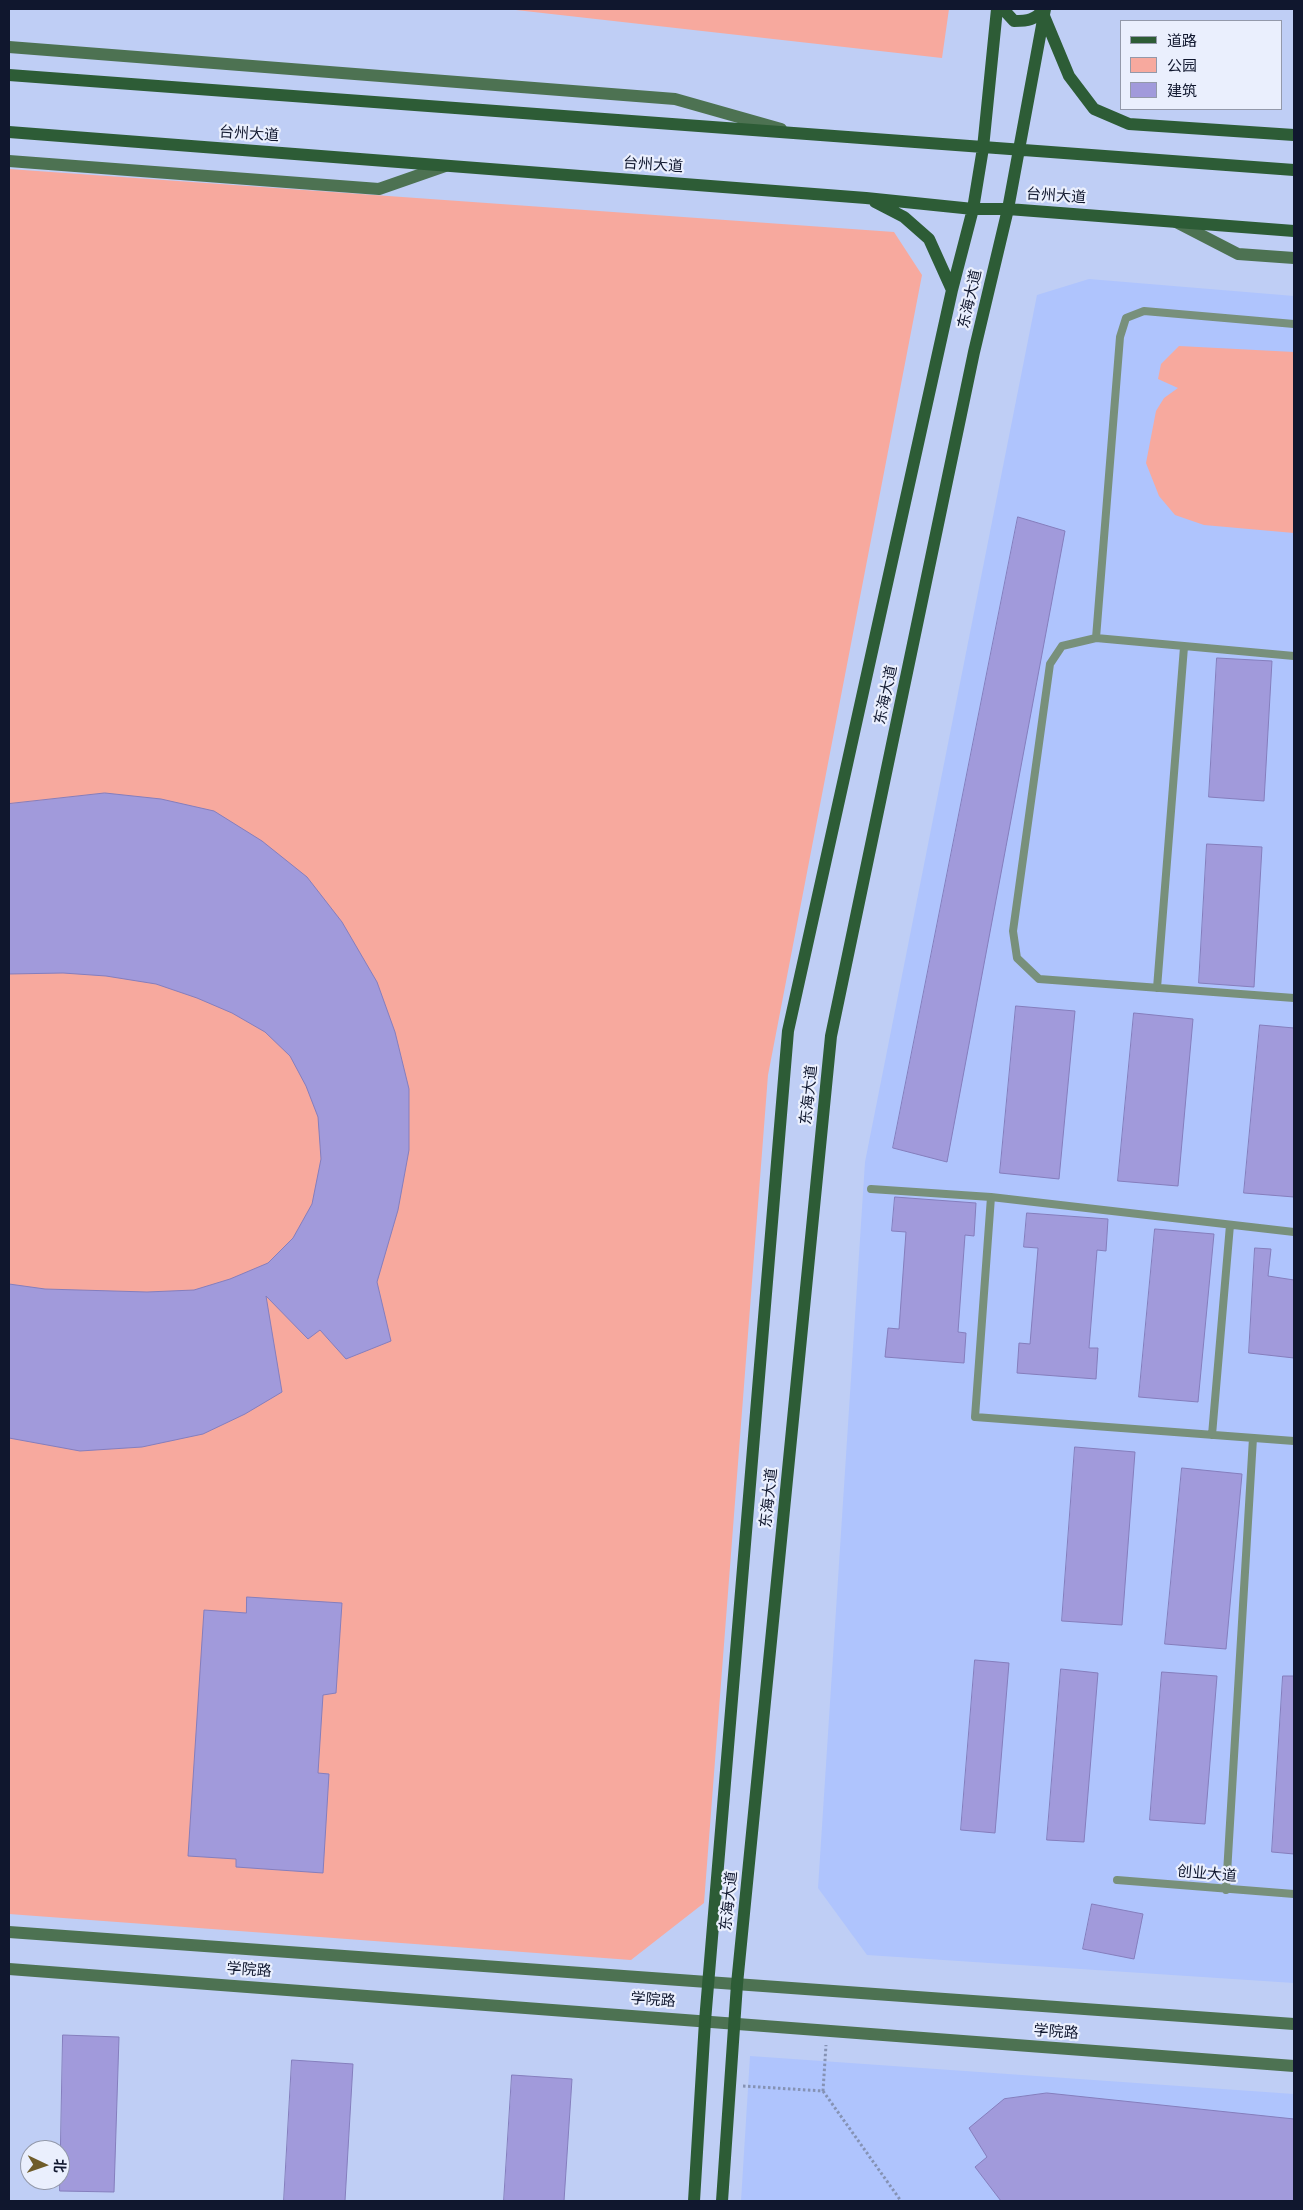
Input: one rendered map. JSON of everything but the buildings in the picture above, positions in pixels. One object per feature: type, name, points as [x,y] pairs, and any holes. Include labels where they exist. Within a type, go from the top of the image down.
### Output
[{"type":"main road","name":"东海大道","points":[[694,2201],[705,2020],[788,1031],[952,290],[973,209],[983,148],[997,9]]},
{"type":"main road","points":[[1003,9],[1014,20],[1027,21],[1037,17],[1044,11],[1069,76],[1094,109],[1129,124],[1294,135]]},
{"type":"main road","name":"东海大道","points":[[722,2201],[737,1984],[831,1036],[972,362],[1008,209],[1044,11]]},
{"type":"main road","points":[[9,47],[676,99],[800,134]]},
{"type":"main road","points":[[9,74],[1018,151],[1294,170]]},
{"type":"main road","name":"台州大道","points":[[9,132],[866,198],[973,209],[1008,209],[1294,231]]},
{"type":"main road","points":[[9,161],[380,188],[445,166]]},
{"type":"main road","points":[[866,198],[904,217],[930,239],[952,290]]},
{"type":"main road","points":[[1176,222],[1238,254],[1294,258]]},
{"type":"main road","name":"学院路","points":[[9,1932],[1294,2024]]},
{"type":"main road","name":"学院路","points":[[9,1969],[705,2020],[734,2025],[1294,2066]]},
{"type":"lane","points":[[1096,638],[1120,338],[1126,318],[1144,310],[1294,324]]},
{"type":"lane","points":[[1294,656],[1096,638],[1062,646],[1050,664],[1013,931],[1017,958],[1039,979],[1294,998]]},
{"type":"lane","points":[[1157,988],[1184,647]]},
{"type":"lane","points":[[871,1189],[991,1197],[1294,1232]]},
{"type":"lane","points":[[991,1197],[974,1417],[1294,1441]]},
{"type":"lane","points":[[1212,1435],[1230,1225]]},
{"type":"lane","points":[[1226,1890],[1252,1438]]},
{"type":"lane","name":"创业大道","points":[[1117,1880],[1294,1894]]},
{"type":"path","points":[[827,2032],[823,2091],[901,2201]]},
{"type":"path","points":[[729,2085],[823,2091]]},
{"type":"shaded area","points":[[1089,279],[1294,296],[1294,1983],[867,1955],[818,1888],[865,1162],[1037,295]]},
{"type":"shaded area","points":[[750,2056],[1294,2094],[1294,2201],[741,2201]]},
{"type":"green space","points":[[507,9],[949,9],[942,58]]},
{"type":"green space","points":[[9,169],[894,232],[922,275],[768,1075],[704,1903],[631,1960],[9,1914]]},
{"type":"green space","points":[[1179,346],[1294,352],[1294,533],[1204,525],[1175,515],[1159,496],[1146,463],[1156,411],[1164,398],[1178,388],[1158,379],[1161,364]]}]
